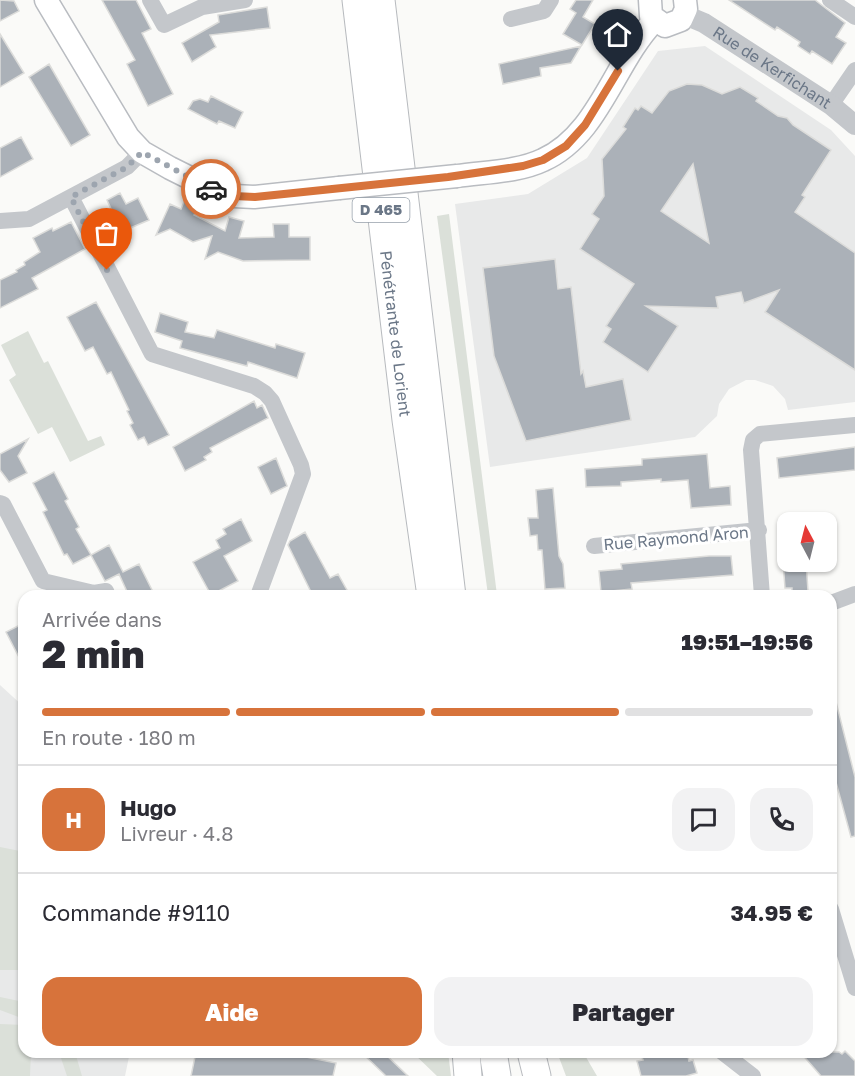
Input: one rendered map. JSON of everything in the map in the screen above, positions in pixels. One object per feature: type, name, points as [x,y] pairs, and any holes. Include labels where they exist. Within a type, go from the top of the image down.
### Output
[{"type":"highway","name":"Pénétrante de Lorient","points":[[356,0],[406,420],[430,590]]},
{"type":"highway","name":"Pénétrante de Lorient","points":[[381,0],[451,590]]},
{"type":"highway","points":[[406,420],[422,590]]},
{"type":"highway","points":[[466,1058],[468,1076]]},
{"type":"highway","points":[[494,1058],[497,1076]]},
{"type":"highway","points":[[512,1058],[515,1076]]},
{"type":"highway","points":[[532,1058],[537,1076]]},
{"type":"main road","points":[[46,0],[128,137],[142,152],[214,190],[234,196],[255,197],[457,176],[523,166],[543,160],[566,146],[585,125],[640,35],[652,11],[671,26],[685,7]]},
{"type":"street","points":[[150,0],[164,25],[202,3],[245,0]]},
{"type":"street","points":[[511,19],[544,11],[551,0]]},
{"type":"street","points":[[830,0],[855,17]]},
{"type":"street","name":"Rue de Kerfichant","points":[[685,7],[705,23],[831,105],[855,125]]},
{"type":"street","points":[[831,105],[855,70]]},
{"type":"street","points":[[0,221],[29,219],[127,167],[142,152]]},
{"type":"street","points":[[71,197],[152,354],[254,386],[272,401],[303,474],[260,590]]},
{"type":"street","points":[[762,590],[759,530],[751,450],[753,440],[760,434],[855,425]]},
{"type":"street","points":[[0,503],[3,504],[43,581],[81,590]]},
{"type":"street","name":"Rue Raymond Aron","points":[[594,546],[759,530]]},
{"type":"street","points":[[837,601],[855,594]]},
{"type":"street","points":[[837,929],[855,988]]},
{"type":"street","points":[[730,1058],[753,1076]]},
{"type":"shaded area","points":[[705,46],[831,130],[855,156],[855,402],[788,410],[785,399],[773,386],[755,380],[746,380],[729,389],[719,404],[717,416],[695,437],[490,467],[455,204],[528,194],[587,158],[658,51]]},
{"type":"shaded area","points":[[449,214],[496,590],[487,590],[437,216]]},
{"type":"shaded area","points":[[28,331],[44,363],[48,361],[88,441],[101,436],[105,445],[70,462],[52,427],[38,434],[9,380],[16,375],[1,345]]},
{"type":"shaded area","points":[[0,685],[18,702],[18,1058],[129,1058],[125,1076],[0,1076]]},
{"type":"shaded area","points":[[0,847],[18,851],[18,970],[0,970]]},
{"type":"shaded area","points":[[0,997],[18,1001],[18,1017],[0,1010]]},
{"type":"shaded area","points":[[0,1024],[18,1025],[18,1058],[31,1058],[30,1076],[0,1076]]},
{"type":"shaded area","points":[[61,1058],[77,1058],[82,1076],[67,1076]]},
{"type":"shaded area","points":[[418,1058],[449,1058],[451,1076],[437,1076]]},
{"type":"shaded area","points":[[559,1058],[586,1058],[597,1076],[566,1076]]},
{"type":"building","points":[[0,0],[14,1],[19,11],[0,21]]},
{"type":"building","points":[[102,0],[136,0],[151,29],[142,33],[173,94],[148,106],[127,64],[135,60]]},
{"type":"building","points":[[576,0],[593,0],[583,17],[595,24],[582,45],[563,34],[576,13],[570,9]]},
{"type":"building","points":[[729,0],[815,0],[845,23],[836,37],[846,43],[832,64],[812,51],[810,54],[798,46],[800,42],[777,27],[775,30]]},
{"type":"building","points":[[267,7],[270,28],[210,35],[216,47],[192,62],[182,43],[219,22],[218,15]]},
{"type":"building","points":[[0,34],[24,73],[0,87]]},
{"type":"building","points":[[581,46],[571,63],[540,68],[541,76],[503,84],[499,64]]},
{"type":"building","points":[[49,64],[90,135],[71,146],[29,77]]},
{"type":"building","points":[[687,84],[702,85],[722,94],[740,87],[758,98],[756,101],[778,116],[787,118],[793,125],[831,150],[802,195],[805,197],[795,212],[855,253],[855,370],[765,312],[779,290],[744,303],[741,292],[716,297],[718,308],[646,306],[678,326],[648,372],[603,342],[611,329],[606,326],[634,284],[580,249],[599,219],[592,214],[604,196],[602,159],[626,129],[623,127],[635,108],[638,110],[641,106],[652,113],[669,91]],"holes":[[[693,164],[709,243],[661,211]]]},
{"type":"building","points":[[211,96],[243,112],[235,128],[219,121],[217,124],[188,109],[193,101],[200,99],[208,102]]},
{"type":"building","points":[[21,137],[33,159],[0,177],[0,148]]},
{"type":"building","points":[[120,193],[126,204],[138,198],[149,220],[123,231],[118,246],[103,217],[112,211],[107,200]]},
{"type":"building","points":[[186,197],[200,204],[194,215],[225,231],[229,217],[244,221],[239,238],[274,237],[273,224],[289,224],[289,237],[310,237],[310,260],[243,261],[218,252],[205,259],[212,236],[193,242],[170,229],[156,235],[170,204],[181,209]]},
{"type":"building","points":[[71,222],[85,249],[32,278],[38,289],[0,308],[0,280],[17,272],[16,270],[25,265],[24,262],[40,252],[33,238],[52,228],[53,231]]},
{"type":"building","points":[[555,259],[558,289],[571,287],[581,374],[583,371],[586,387],[623,379],[631,420],[526,441],[494,356],[483,268]]},
{"type":"building","points":[[96,302],[169,435],[148,445],[144,437],[138,440],[130,425],[133,423],[127,411],[129,410],[111,372],[107,374],[93,347],[85,351],[67,317]]},
{"type":"building","points":[[160,313],[188,322],[185,332],[214,338],[217,330],[275,348],[276,344],[305,353],[297,378],[248,362],[247,366],[180,348],[182,341],[155,332]]},
{"type":"building","points":[[254,401],[257,408],[262,405],[268,418],[210,448],[212,452],[204,457],[206,460],[185,471],[173,447]]},
{"type":"building","points":[[28,439],[18,456],[27,473],[9,482],[0,470],[0,454]]},
{"type":"building","points":[[855,447],[855,470],[779,478],[777,458]]},
{"type":"building","points":[[707,454],[710,488],[730,486],[731,505],[691,508],[688,480],[661,482],[661,479],[621,482],[621,486],[586,487],[585,469],[642,465],[642,459]]},
{"type":"building","points":[[276,458],[287,486],[271,494],[258,467]]},
{"type":"building","points":[[54,472],[68,499],[65,501],[79,527],[76,529],[91,555],[73,564],[67,554],[64,555],[43,512],[47,510],[33,483]]},
{"type":"building","points":[[553,488],[559,556],[563,564],[565,588],[545,589],[542,550],[538,550],[537,535],[530,536],[528,518],[538,518],[536,490]]},
{"type":"building","points":[[241,519],[252,541],[224,556],[238,581],[221,590],[208,590],[193,562],[220,548],[216,540],[226,534],[223,529]]},
{"type":"building","points":[[305,532],[330,578],[338,574],[347,590],[310,590],[288,545],[290,541]]},
{"type":"building","points":[[109,545],[123,572],[139,564],[152,590],[126,590],[119,574],[105,581],[91,555]]},
{"type":"building","points":[[731,556],[733,575],[631,583],[632,589],[601,590],[599,571],[622,569],[621,564]]},
{"type":"building","points":[[784,572],[807,572],[808,590],[792,590],[792,588],[785,588]]},
{"type":"building","points":[[18,626],[18,655],[6,632]]},
{"type":"building","points":[[837,706],[855,777],[855,836],[851,837],[837,786]]},
{"type":"building","points":[[845,1051],[855,1061],[855,1076],[821,1076],[805,1058],[837,1058],[837,1052],[842,1054]]},
{"type":"building","points":[[195,1058],[311,1058],[336,1063],[333,1076],[191,1076]]},
{"type":"building","points":[[367,1058],[389,1058],[408,1076],[386,1076]]},
{"type":"building","points":[[642,1058],[688,1058],[689,1061],[693,1060],[697,1073],[686,1076],[641,1076],[637,1061],[643,1060]]},
{"type":"way so far","points":[[107,270],[71,197],[127,167],[142,152],[211,189]]},
{"type":"route","points":[[211,189],[234,196],[255,197],[448,177],[523,166],[543,160],[566,146],[585,125],[618,71]]}]
